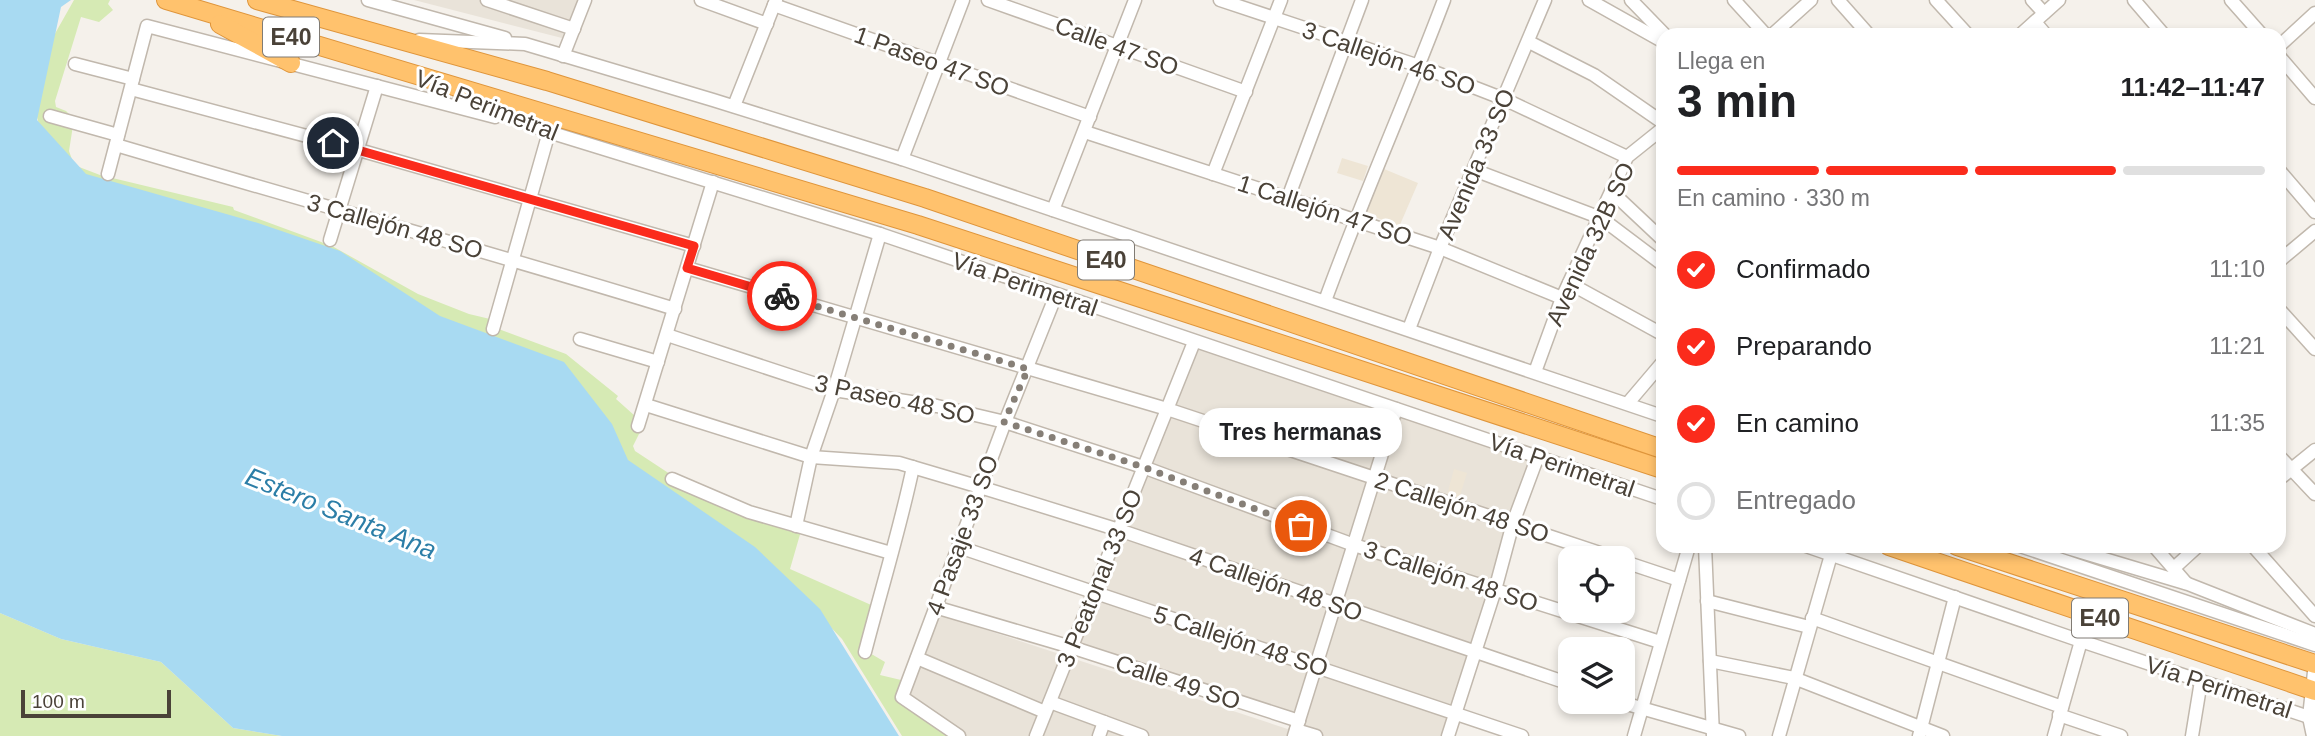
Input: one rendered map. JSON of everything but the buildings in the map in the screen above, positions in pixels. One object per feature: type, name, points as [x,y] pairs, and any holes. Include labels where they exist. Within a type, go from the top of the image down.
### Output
[{"type":"highway","name":"Vía Perimetral","points":[[166,0],[918,225],[1656,467]]},
{"type":"highway","name":"Vía Perimetral","points":[[257,0],[547,81],[925,198],[1656,447]]},
{"type":"highway","points":[[193,8],[291,64]]},
{"type":"highway","points":[[918,225],[925,198]]},
{"type":"highway","name":"Vía Perimetral","points":[[1909,553],[2313,691]]},
{"type":"highway","name":"E40","points":[[1978,553],[2315,663]]},
{"type":"street","points":[[368,0],[408,5],[525,44]]},
{"type":"street","points":[[487,0],[574,29]]},
{"type":"street","points":[[563,56],[585,0]]},
{"type":"street","points":[[701,0],[767,24]]},
{"type":"street","points":[[902,159],[963,0]]},
{"type":"street","name":"Calle 47 SO","points":[[988,0],[1246,92]]},
{"type":"street","points":[[1054,210],[1135,0]]},
{"type":"street","name":"3 Callejón 46 SO","points":[[1220,0],[1419,66],[1504,99],[1627,157]]},
{"type":"street","points":[[1213,174],[1281,0]]},
{"type":"street","points":[[1288,198],[1362,0]]},
{"type":"street","points":[[1325,301],[1354,219],[1444,0]]},
{"type":"street","name":"Avenida 33 SO","points":[[1409,329],[1440,248],[1545,0]]},
{"type":"street","points":[[1589,0],[1656,38]]},
{"type":"street","points":[[1631,0],[1658,28]]},
{"type":"street","points":[[1734,0],[1760,28]]},
{"type":"street","points":[[1780,28],[1811,0]]},
{"type":"street","points":[[1838,0],[1863,28]]},
{"type":"street","points":[[1936,0],[1962,28]]},
{"type":"street","points":[[2032,0],[2043,28]]},
{"type":"street","points":[[2027,28],[2059,0]]},
{"type":"street","points":[[2134,0],[2158,28]]},
{"type":"street","points":[[2231,0],[2256,28]]},
{"type":"street","points":[[734,106],[775,2]]},
{"type":"street","name":"1 Paseo 47 SO","points":[[775,2],[1090,117]]},
{"type":"street","points":[[2286,40],[2315,13]]},
{"type":"street","points":[[108,174],[147,26],[549,132],[493,329]]},
{"type":"street","name":"Vía Perimetral","points":[[397,39],[525,44],[734,106],[902,159],[1656,414]]},
{"type":"street","points":[[1529,42],[1594,75],[1656,118]]},
{"type":"street","points":[[2286,63],[2311,86],[2315,98]]},
{"type":"street","points":[[75,64],[132,84],[694,246]]},
{"type":"street","name":"Vía Perimetral","points":[[389,65],[549,132],[880,234],[1656,497]]},
{"type":"street","points":[[330,240],[377,86]]},
{"type":"street","name":"3 Callejón 48 SO","points":[[50,116],[339,211],[513,259],[675,309]]},
{"type":"street","name":"1 Callejón 47 SO","points":[[1085,132],[1440,248],[1562,298]]},
{"type":"street","name":"Avenida 32B SO","points":[[1535,372],[1562,298],[1627,157],[1656,139]]},
{"type":"street","points":[[1474,170],[1601,218],[1656,259]]},
{"type":"street","points":[[2286,178],[2315,212]]},
{"type":"street","points":[[638,426],[713,182]]},
{"type":"street","points":[[1612,192],[1656,233]]},
{"type":"street","points":[[2286,255],[2315,231]]},
{"type":"street","points":[[796,526],[811,457],[834,390],[880,234]]},
{"type":"street","name":"2 Callejón 48 SO","points":[[687,268],[1167,408],[1580,546]]},
{"type":"street","points":[[1569,283],[1656,331]]},
{"type":"street","name":"4 Pasaje 33 SO","points":[[959,736],[902,697],[1004,422],[1028,369],[1056,295]]},
{"type":"street","points":[[2286,317],[2315,349]]},
{"type":"street","name":"3 Paseo 48 SO","points":[[667,334],[834,390],[937,406],[1004,422]]},
{"type":"street","points":[[580,339],[658,362]]},
{"type":"street","name":"3 Peatonal 33 SO","points":[[1036,736],[1194,342]]},
{"type":"street","points":[[1628,403],[1656,370]]},
{"type":"street","name":"4 Callejón 48 SO","points":[[646,405],[811,457],[899,463],[980,487],[1119,530],[1558,680]]},
{"type":"street","points":[[1297,729],[1396,409]]},
{"type":"street","name":"3 Callejón 48 SO","points":[[1004,422],[1143,467],[1354,545],[1660,642]]},
{"type":"street","points":[[2286,474],[2315,450]]},
{"type":"street","points":[[1448,736],[1495,590],[1513,523],[1538,456]]},
{"type":"street","points":[[2286,464],[2315,494]]},
{"type":"street","points":[[865,652],[902,518],[913,467]]},
{"type":"street","points":[[672,479],[749,512],[891,553]]},
{"type":"street","name":"5 Callejón 48 SO","points":[[959,547],[1522,736]]},
{"type":"street","points":[[1634,736],[1687,553]]},
{"type":"street","points":[[1704,553],[1712,733]]},
{"type":"street","name":"Vía Perimetral","points":[[1825,553],[2312,718]]},
{"type":"street","points":[[2041,553],[2315,645]]},
{"type":"street","name":"E40","points":[[2084,553],[2188,584],[2315,634]]},
{"type":"street","points":[[2160,553],[2188,584]]},
{"type":"street","points":[[2174,568],[2190,553]]},
{"type":"street","points":[[2259,553],[2315,616]]},
{"type":"street","points":[[1779,736],[1831,555]]},
{"type":"street","points":[[1635,565],[1679,580]]},
{"type":"street","points":[[1920,732],[1955,597]]},
{"type":"street","points":[[1707,601],[1810,622],[1938,664],[2121,736]]},
{"type":"street","name":"Calle 49 SO","points":[[935,607],[1071,648],[1316,736]]},
{"type":"street","points":[[2054,736],[2081,641]]},
{"type":"street","points":[[917,658],[1048,707],[1104,722],[1142,736]]},
{"type":"street","points":[[1710,661],[1794,678],[1920,732],[1943,736]]},
{"type":"street","points":[[2313,736],[2315,663]]},
{"type":"street","points":[[2192,736],[2201,681]]},
{"type":"street","points":[[1635,707],[1712,733],[1739,736]]},
{"type":"street","points":[[2302,736],[2312,718]]},
{"type":"street","points":[[1099,736],[1104,722]]},
{"type":"shaded area","points":[[414,0],[578,0],[562,38]]},
{"type":"shaded area","points":[[1342,158],[1368,166],[1363,181],[1337,173]]},
{"type":"shaded area","points":[[1384,169],[1418,183],[1399,227],[1366,213]]},
{"type":"shaded area","points":[[1194,345],[1391,411],[1296,718],[1076,651]]},
{"type":"shaded area","points":[[1398,413],[1533,458],[1445,736],[1323,736],[1299,728]]},
{"type":"shaded area","points":[[1454,469],[1467,473],[1459,499],[1447,495]]},
{"type":"shaded area","points":[[935,613],[1309,736],[914,736],[898,712]]},
{"type":"green space","points":[[74,0],[110,0],[108,4],[113,10],[99,22],[81,17],[55,101],[56,107],[66,111],[74,119],[69,151],[74,165],[100,175],[233,207],[234,210],[332,246],[418,294],[469,314],[490,319],[496,328],[566,354],[618,396],[616,399],[644,424],[633,446],[635,451],[673,476],[801,531],[790,569],[878,608],[868,652],[885,662],[880,675],[901,680],[900,698],[956,736],[902,736],[842,639],[818,614],[98,193],[40,129],[36,113],[48,46]]},
{"type":"green space","points":[[0,613],[61,639],[161,662],[233,728],[282,736],[0,736]]},
{"type":"water","name":"Estero Santa Ana","points":[[0,0],[71,0],[61,7],[37,120],[86,174],[258,223],[340,251],[440,316],[564,362],[612,424],[628,460],[755,547],[820,609],[899,736],[282,736],[233,728],[161,662],[61,639],[0,613]]},
{"type":"way so far","points":[[782,296],[1028,369],[1004,422],[1143,467],[1301,526]]},
{"type":"place","name":"Tres hermanas","points":[[1301,526]]},
{"type":"route","points":[[333,143],[694,246],[687,268],[782,296]]}]
